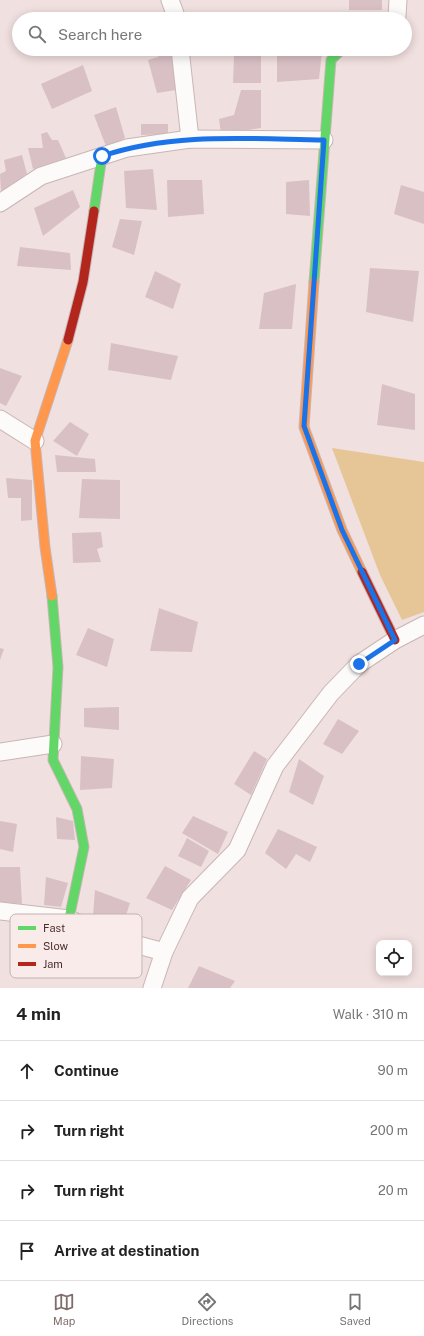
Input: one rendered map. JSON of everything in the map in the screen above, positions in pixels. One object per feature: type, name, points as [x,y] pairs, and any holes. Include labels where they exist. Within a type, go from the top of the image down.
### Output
[{"type":"street","points":[[170,0],[174,12]]},
{"type":"street","points":[[397,12],[398,0]]},
{"type":"street","points":[[181,56],[190,139]]},
{"type":"street","points":[[336,56],[332,60],[324,140],[304,426],[342,530],[395,640]]},
{"type":"street","points":[[0,203],[40,176],[127,148],[190,139],[324,140]]},
{"type":"street","points":[[70,914],[84,848],[77,809],[53,760],[58,667],[54,612],[45,547],[35,441],[66,348],[83,282],[102,156]]},
{"type":"street","points":[[0,419],[35,441]]},
{"type":"street","points":[[152,988],[164,952],[190,898],[237,850],[275,766],[331,693],[359,664],[395,640],[424,625]]},
{"type":"street","points":[[0,752],[53,744]]},
{"type":"street","points":[[0,911],[26,914]]},
{"type":"street","points":[[142,946],[164,952]]},
{"type":"shaded area","points":[[332,448],[424,462],[424,612],[402,620],[380,575]]},
{"type":"building","points":[[349,0],[382,0],[382,10],[349,10]]},
{"type":"building","points":[[174,56],[176,90],[157,93],[148,60],[158,57]]},
{"type":"building","points":[[234,56],[261,56],[261,83],[233,83]]},
{"type":"building","points":[[277,56],[322,56],[319,79],[277,82]]},
{"type":"building","points":[[83,65],[92,91],[52,109],[41,84]]},
{"type":"building","points":[[241,90],[261,90],[261,128],[221,134],[219,119],[234,115]]},
{"type":"building","points":[[116,107],[125,138],[107,149],[94,115]]},
{"type":"building","points":[[141,124],[168,124],[168,134],[141,135]]},
{"type":"building","points":[[47,132],[52,140],[58,140],[66,158],[33,169],[28,148],[43,148],[41,134]]},
{"type":"building","points":[[22,155],[27,174],[1,192],[0,174],[6,171],[4,160]]},
{"type":"building","points":[[153,169],[157,210],[126,208],[124,171]]},
{"type":"building","points":[[167,180],[202,180],[204,214],[168,217]]},
{"type":"building","points":[[309,180],[310,216],[286,214],[286,182]]},
{"type":"building","points":[[401,185],[424,192],[424,224],[394,214]]},
{"type":"building","points":[[73,190],[80,207],[43,236],[34,208]]},
{"type":"building","points":[[120,219],[142,221],[134,255],[112,247]]},
{"type":"building","points":[[20,247],[70,253],[71,270],[17,266]]},
{"type":"building","points":[[370,268],[419,271],[413,322],[366,312]]},
{"type":"building","points":[[155,271],[181,284],[173,309],[145,297]]},
{"type":"building","points":[[296,284],[292,329],[259,329],[264,293]]},
{"type":"building","points":[[111,343],[178,356],[171,380],[108,370]]},
{"type":"building","points":[[0,368],[22,376],[6,406],[0,403]]},
{"type":"building","points":[[382,384],[415,394],[415,430],[377,425]]},
{"type":"building","points":[[70,422],[89,434],[77,456],[53,441]]},
{"type":"building","points":[[55,455],[95,459],[96,472],[57,472]]},
{"type":"building","points":[[6,478],[32,480],[32,520],[21,521],[21,498],[8,498]]},
{"type":"building","points":[[82,479],[120,480],[120,519],[79,518]]},
{"type":"building","points":[[101,532],[103,547],[97,549],[101,562],[73,563],[72,533]]},
{"type":"building","points":[[159,608],[198,622],[192,652],[150,651]]},
{"type":"building","points":[[88,628],[114,639],[107,667],[76,655]]},
{"type":"building","points":[[0,648],[4,649],[0,660]]},
{"type":"building","points":[[119,707],[119,730],[84,727],[84,708]]},
{"type":"building","points":[[338,719],[359,731],[342,754],[323,744]]},
{"type":"building","points":[[254,751],[267,759],[251,795],[234,784]]},
{"type":"building","points":[[81,756],[114,759],[112,788],[80,790]]},
{"type":"building","points":[[299,759],[324,776],[313,805],[289,792]]},
{"type":"building","points":[[193,816],[228,832],[218,854],[182,833]]},
{"type":"building","points":[[56,817],[73,821],[75,840],[57,839]]},
{"type":"building","points":[[0,821],[17,824],[13,852],[0,849]]},
{"type":"building","points":[[278,829],[317,847],[310,862],[296,854],[286,869],[265,853]]},
{"type":"building","points":[[187,838],[209,851],[201,867],[178,856]]},
{"type":"building","points":[[165,866],[191,880],[172,910],[146,898]]},
{"type":"building","points":[[0,867],[20,867],[22,904],[0,902]]},
{"type":"building","points":[[46,877],[68,883],[61,907],[44,905]]},
{"type":"building","points":[[95,890],[130,903],[126,914],[93,914]]},
{"type":"building","points":[[199,966],[235,981],[230,988],[188,988]]},
{"type":"traffic: fast","points":[[314,282],[331,60],[335,56]]},
{"type":"traffic: fast","points":[[94,211],[102,156]]},
{"type":"traffic: fast","points":[[52,596],[58,667],[53,760],[77,809],[84,847],[70,914]]},
{"type":"traffic: slow","points":[[314,282],[304,427],[342,530],[362,572]]},
{"type":"traffic: slow","points":[[52,596],[45,547],[35,441],[68,340]]},
{"type":"traffic: jam","points":[[68,340],[83,282],[94,211]]},
{"type":"traffic: jam","points":[[362,572],[395,640]]},
{"type":"route","points":[[102,156],[127,148],[190,139],[324,140],[304,426],[342,530],[395,640],[359,664]]}]
